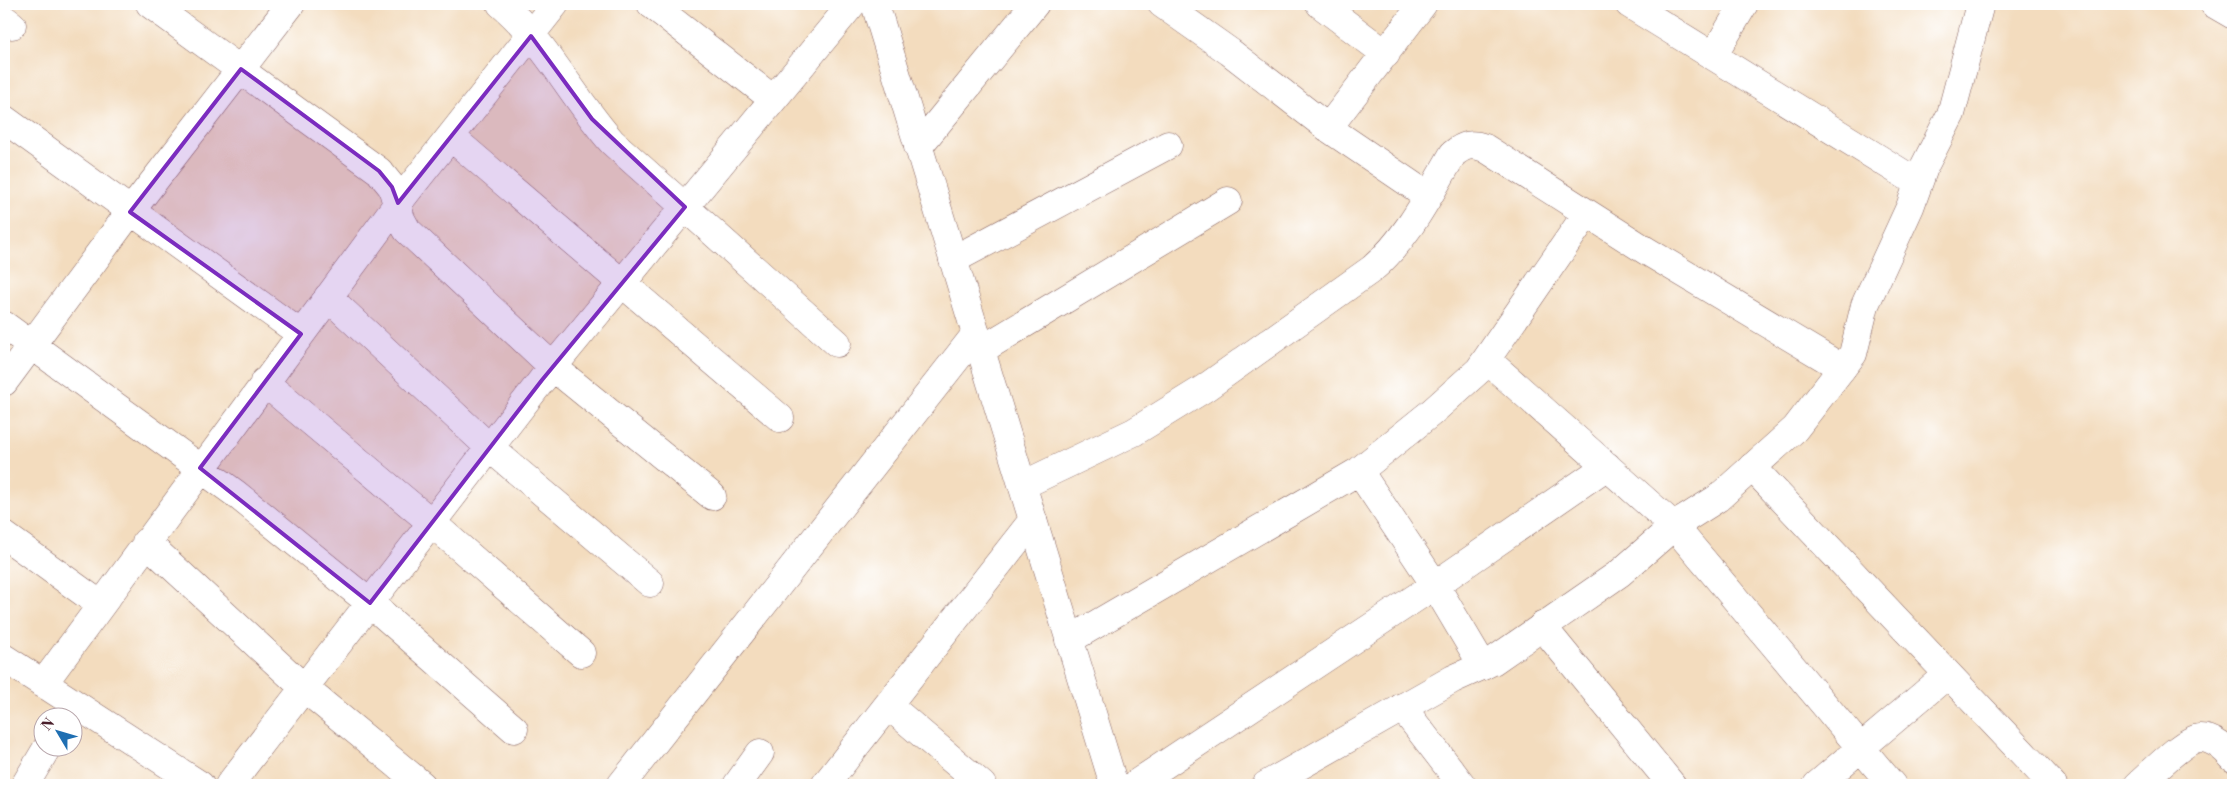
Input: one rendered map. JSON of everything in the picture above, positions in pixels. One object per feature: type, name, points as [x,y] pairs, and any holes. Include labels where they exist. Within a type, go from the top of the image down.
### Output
[{"type":"street","points":[[150,4],[379,171],[392,188],[398,203],[401,219],[407,230],[553,367],[712,496]]},
{"type":"street","points":[[4,382],[30,344],[130,212],[291,4]]},
{"type":"street","points":[[501,4],[518,18],[592,119],[612,142],[836,343]]},
{"type":"street","points":[[43,684],[200,468],[398,203],[555,4]]},
{"type":"street","points":[[651,4],[773,99]]},
{"type":"street","points":[[229,785],[553,367],[852,4]]},
{"type":"street","points":[[874,4],[1114,785]]},
{"type":"street","points":[[918,147],[1036,4]]},
{"type":"street","points":[[1162,4],[1230,52],[1328,128],[1428,196]]},
{"type":"street","points":[[1320,4],[1386,54]]},
{"type":"street","points":[[1328,128],[1423,4]]},
{"type":"street","points":[[1629,4],[1918,183]]},
{"type":"street","points":[[1713,56],[1744,4]]},
{"type":"street","points":[[1266,785],[1402,707],[1493,661],[1620,573],[1674,526],[1718,498],[1795,429],[1853,354],[1865,305],[1891,251],[1925,165],[1951,114],[1980,4]]},
{"type":"street","points":[[2214,4],[2233,15]]},
{"type":"street","points":[[4,119],[301,334]]},
{"type":"street","points":[[451,137],[780,418]]},
{"type":"street","points":[[1022,485],[1134,432],[1205,388],[1372,269],[1390,254],[1408,229],[1453,154],[1463,146],[1474,144],[1485,148],[1587,213],[1842,368]]},
{"type":"street","points":[[953,260],[1168,145]]},
{"type":"street","points":[[620,785],[978,342],[1228,202]]},
{"type":"street","points":[[1070,640],[1359,471],[1432,412],[1479,370],[1487,360],[1587,213]]},
{"type":"street","points":[[328,297],[490,448],[650,583]]},
{"type":"street","points":[[4,325],[236,494],[370,603],[514,729]]},
{"type":"street","points":[[1487,360],[1674,526],[1892,785]]},
{"type":"street","points":[[264,382],[432,523],[581,654]]},
{"type":"street","points":[[1134,785],[1435,584],[1607,466]]},
{"type":"street","points":[[1752,467],[2053,785]]},
{"type":"street","points":[[1359,471],[1435,584],[1483,666]]},
{"type":"street","points":[[825,785],[1033,520]]},
{"type":"street","points":[[4,535],[100,605]]},
{"type":"street","points":[[146,542],[304,688],[422,785]]},
{"type":"street","points":[[1542,626],[1672,785]]},
{"type":"street","points":[[4,658],[43,684],[66,706]]},
{"type":"street","points":[[1817,785],[1948,674]]},
{"type":"street","points":[[888,705],[982,785]]},
{"type":"street","points":[[1402,707],[1462,785]]},
{"type":"street","points":[[82,717],[200,785]]},
{"type":"street","points":[[2138,785],[2188,743],[2200,738],[2216,742],[2233,758]]},
{"type":"street","points":[[737,785],[760,753]]},
{"type":"street","points":[[25,785],[42,756]]},
{"type":"highlighted area","points":[[531,36],[592,119],[685,207],[542,380],[370,603],[200,468],[301,334],[130,212],[241,69],[379,171],[392,187],[398,203]]}]
